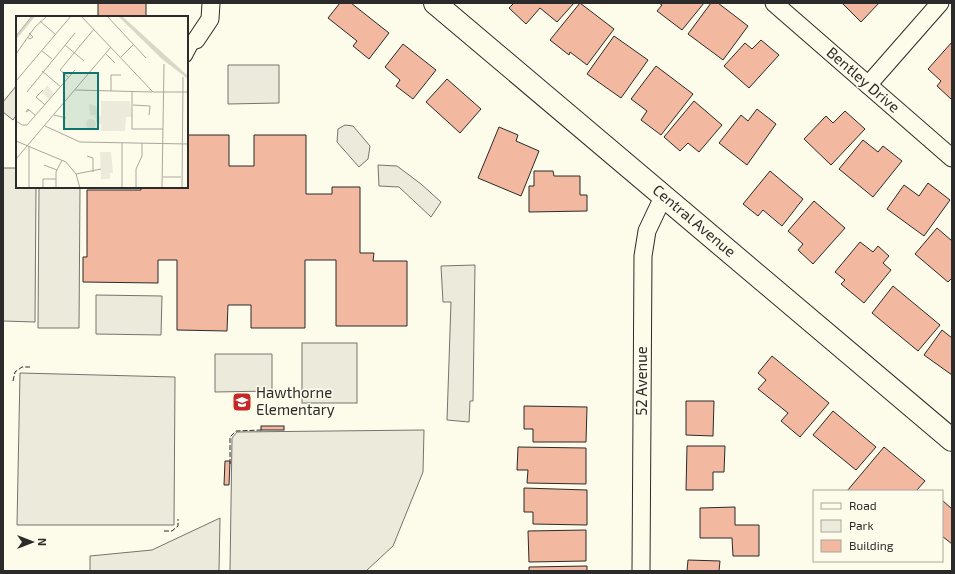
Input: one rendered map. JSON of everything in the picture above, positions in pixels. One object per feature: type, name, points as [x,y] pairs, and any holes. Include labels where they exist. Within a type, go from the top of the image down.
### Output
[{"type":"street","points":[[196,40],[210,19],[211,3]]},
{"type":"street","name":"Central Avenue","points":[[435,3],[952,440]]},
{"type":"street","name":"Bentley Drive","points":[[774,3],[952,158]]},
{"type":"street","points":[[868,85],[940,3]]},
{"type":"street","name":"52 Avenue","points":[[641,571],[643,256],[647,231],[664,195]]},
{"type":"lane","points":[[188,55],[196,40]]},
{"type":"green space","points":[[228,65],[279,65],[279,103],[228,104]]},
{"type":"green space","points":[[345,125],[353,126],[370,146],[368,159],[359,167],[337,142],[338,129]]},
{"type":"green space","points":[[378,165],[397,166],[421,184],[441,202],[431,217],[399,187],[379,186]]},
{"type":"green space","points":[[39,188],[80,188],[79,328],[38,328]]},
{"type":"green space","points":[[475,265],[473,401],[470,401],[469,422],[447,420],[451,302],[443,302],[441,266]]},
{"type":"green space","points":[[96,295],[162,296],[161,335],[96,334]]},
{"type":"green space","points":[[302,343],[357,343],[357,403],[302,403]]},
{"type":"green space","points":[[215,354],[272,354],[272,391],[215,392]]},
{"type":"green space","points":[[20,373],[175,377],[174,525],[17,525]]},
{"type":"green space","points":[[424,430],[423,472],[393,546],[366,571],[230,571],[232,438],[237,432]]},
{"type":"green space","points":[[220,518],[219,571],[90,571],[90,556],[152,550]]},
{"type":"shaded area","points":[[16,86],[16,116],[13,120],[3,112],[3,102]]},
{"type":"shaded area","points":[[3,168],[16,168],[16,188],[36,188],[35,322],[3,321]]},
{"type":"building","points":[[98,3],[146,3],[146,16],[98,16]]},
{"type":"building","points":[[340,3],[351,3],[389,33],[369,59],[353,46],[357,41],[328,18]]},
{"type":"building","points":[[514,3],[574,3],[557,22],[540,8],[526,24],[509,8]]},
{"type":"building","points":[[580,3],[614,29],[587,65],[570,52],[569,55],[550,40]]},
{"type":"building","points":[[659,3],[704,3],[682,30],[657,11],[662,5]]},
{"type":"building","points":[[711,3],[718,3],[748,26],[723,60],[688,34]]},
{"type":"building","points":[[842,3],[879,3],[861,22]]},
{"type":"building","points":[[614,36],[648,60],[621,98],[587,74]]},
{"type":"building","points":[[761,40],[779,55],[749,88],[724,66],[745,43],[752,49]]},
{"type":"building","points":[[952,42],[952,100],[937,86],[941,81],[928,69]]},
{"type":"building","points":[[403,44],[436,70],[413,99],[396,86],[400,80],[385,67]]},
{"type":"building","points":[[656,66],[693,94],[661,135],[641,120],[647,111],[631,99]]},
{"type":"building","points":[[447,79],[481,109],[460,133],[426,102]]},
{"type":"building","points":[[694,101],[722,125],[699,152],[688,143],[680,151],[664,137]]},
{"type":"building","points":[[757,109],[776,124],[747,165],[719,143],[741,115],[748,121]]},
{"type":"building","points":[[845,111],[865,129],[831,165],[804,139],[826,116],[833,123]]},
{"type":"building","points":[[499,127],[518,135],[516,141],[539,151],[521,196],[478,178]]},
{"type":"building","points":[[188,135],[229,135],[229,166],[254,166],[254,135],[306,135],[306,194],[332,194],[332,187],[360,187],[360,253],[374,253],[373,261],[407,261],[407,326],[336,326],[336,260],[305,260],[305,328],[251,328],[251,305],[228,305],[227,331],[177,330],[177,260],[158,260],[158,283],[83,282],[83,257],[87,257],[87,190],[141,190],[141,188],[188,188]]},
{"type":"building","points":[[863,140],[878,152],[883,146],[902,161],[873,197],[839,169]]},
{"type":"building","points":[[534,171],[553,171],[554,176],[580,176],[580,195],[587,195],[587,211],[529,212],[529,186],[534,186]]},
{"type":"building","points":[[770,171],[803,199],[782,226],[763,210],[758,216],[743,204]]},
{"type":"building","points":[[928,183],[950,200],[924,236],[887,209],[904,185],[919,196]]},
{"type":"building","points":[[814,201],[845,228],[813,264],[798,250],[803,244],[788,231]]},
{"type":"building","points":[[937,228],[952,241],[952,278],[948,282],[915,254]]},
{"type":"building","points":[[860,242],[873,252],[878,246],[889,256],[883,263],[891,270],[864,303],[841,284],[845,280],[835,272]]},
{"type":"building","points":[[893,286],[940,325],[918,351],[872,313]]},
{"type":"building","points":[[942,330],[952,338],[952,375],[924,355]]},
{"type":"building","points":[[772,356],[829,403],[800,437],[781,421],[788,413],[758,389],[766,380],[758,373]]},
{"type":"building","points":[[686,401],[714,401],[713,436],[686,435]]},
{"type":"building","points":[[524,406],[587,407],[586,442],[533,442],[533,429],[524,429]]},
{"type":"building","points":[[833,411],[876,447],[856,470],[813,435]]},
{"type":"building","points":[[261,426],[284,426],[284,430],[261,430]]},
{"type":"building","points":[[687,446],[725,446],[724,472],[713,472],[713,490],[686,490]]},
{"type":"building","points":[[518,447],[586,448],[586,484],[527,483],[528,470],[517,470]]},
{"type":"building","points":[[884,447],[925,481],[917,490],[848,490]]},
{"type":"building","points":[[225,461],[230,461],[229,485],[224,485]]},
{"type":"building","points":[[524,488],[587,490],[587,525],[533,524],[533,512],[524,512]]},
{"type":"building","points":[[943,501],[952,509],[952,544],[943,537]]},
{"type":"building","points":[[735,507],[735,525],[759,525],[759,556],[733,556],[732,538],[700,538],[700,508]]},
{"type":"building","points":[[586,530],[586,561],[529,562],[528,531]]},
{"type":"building","points":[[688,560],[720,561],[719,571],[687,571]]},
{"type":"building","points":[[587,566],[587,571],[529,571],[529,567]]},
{"type":"fence","points":[[13,381],[15,372],[22,367],[30,367]]},
{"type":"fence","points":[[230,464],[230,437],[236,431],[262,430]]},
{"type":"fence","points":[[164,531],[172,531],[178,526],[178,519]]},
{"type":"place","name":"Hawthorne Elementary","points":[[242,402]]}]
